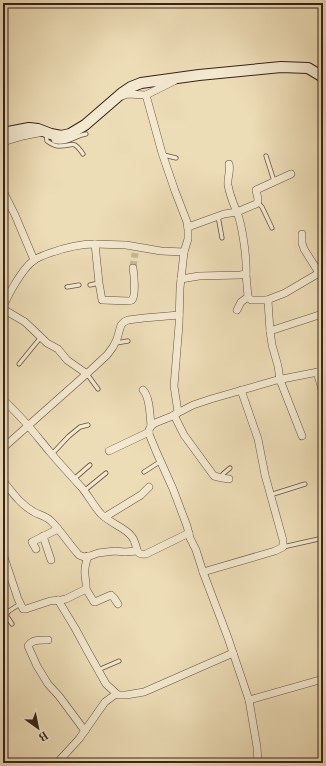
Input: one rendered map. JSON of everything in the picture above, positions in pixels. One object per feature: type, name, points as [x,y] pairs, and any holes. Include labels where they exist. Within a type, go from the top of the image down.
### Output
[{"type":"street","points":[[4,137],[29,128],[61,136],[70,134],[96,116],[122,92],[141,83],[281,67],[308,68],[323,77]]},
{"type":"street","points":[[114,100],[127,94],[146,95],[183,77]]},
{"type":"street","points":[[146,95],[163,155],[188,227],[188,239],[184,252],[180,288],[174,386],[176,414],[184,435],[214,476],[226,479]]},
{"type":"street","points":[[229,164],[228,184],[242,232],[248,298]]},
{"type":"street","points":[[188,227],[218,216],[251,207],[258,203],[256,191],[291,174]]},
{"type":"street","points":[[3,189],[34,260]]},
{"type":"street","points":[[237,310],[241,302],[248,298],[252,300],[267,300],[285,293],[321,275],[304,249],[302,234]]},
{"type":"street","points":[[87,374],[67,360],[58,349],[47,343],[25,322],[3,308],[15,283],[27,267],[34,260],[40,257],[70,247],[87,244],[107,244],[135,250],[184,252]]},
{"type":"street","points":[[95,244],[102,300],[132,300],[134,291],[133,268]]},
{"type":"street","points":[[181,279],[199,276],[246,274]]},
{"type":"street","points":[[267,300],[269,303],[272,346],[278,366],[280,380],[302,436]]},
{"type":"street","points":[[3,448],[107,355],[115,343],[121,325],[124,322],[144,318],[179,315]]},
{"type":"street","points":[[270,331],[319,315]]},
{"type":"street","points":[[109,451],[150,429],[155,423],[193,405],[241,390],[320,371],[323,393]]},
{"type":"street","points":[[143,390],[146,392],[148,401],[150,429],[190,538],[196,550],[249,700],[257,747],[258,763]]},
{"type":"street","points":[[203,572],[275,551],[283,547],[283,540],[270,495],[258,439],[241,390]]},
{"type":"street","points":[[3,400],[29,426],[84,491],[100,513],[130,534],[135,542],[138,553],[142,555],[146,554],[189,533]]},
{"type":"street","points":[[3,481],[12,493],[24,504],[34,512],[41,514],[49,520],[79,555],[84,557],[98,553],[115,551],[137,551]]},
{"type":"street","points":[[105,517],[141,495],[149,487]]},
{"type":"street","points":[[36,549],[32,542],[58,529]]},
{"type":"street","points":[[42,536],[51,560]]},
{"type":"street","points":[[3,554],[23,609],[50,601],[66,599],[86,590]]},
{"type":"street","points":[[88,556],[85,570],[86,590],[94,602],[111,596],[118,604]]},
{"type":"street","points":[[58,600],[106,684],[118,695],[144,692],[233,653]]},
{"type":"street","points":[[48,640],[33,641],[28,646],[37,666],[48,684],[59,696],[85,731]]},
{"type":"street","points":[[249,700],[323,679]]},
{"type":"street","points":[[57,763],[85,731],[105,702],[116,694]]},
{"type":"lane","points":[[47,133],[54,141],[59,143],[63,143],[79,135],[86,134]]},
{"type":"lane","points":[[47,133],[47,141],[51,144],[60,146],[72,144],[76,145],[83,154]]},
{"type":"lane","points":[[163,155],[176,158]]},
{"type":"lane","points":[[266,156],[275,182]]},
{"type":"lane","points":[[258,203],[262,207],[272,228]]},
{"type":"lane","points":[[218,216],[222,238]]},
{"type":"lane","points":[[90,284],[99,283]]},
{"type":"lane","points":[[67,287],[79,286]]},
{"type":"lane","points":[[19,364],[41,337]]},
{"type":"lane","points":[[115,343],[128,341]]},
{"type":"lane","points":[[87,374],[98,389]]},
{"type":"lane","points":[[52,454],[80,427],[88,425]]},
{"type":"lane","points":[[144,472],[161,461]]},
{"type":"lane","points":[[74,479],[90,465]]},
{"type":"lane","points":[[226,479],[223,474],[230,468]]},
{"type":"lane","points":[[84,491],[106,472]]},
{"type":"lane","points":[[270,495],[305,484]]},
{"type":"lane","points":[[283,547],[323,538]]},
{"type":"lane","points":[[12,624],[6,615],[9,611],[20,604]]},
{"type":"lane","points":[[98,670],[119,661]]},
{"type":"tunnel","points":[[133,268],[135,253]]}]
